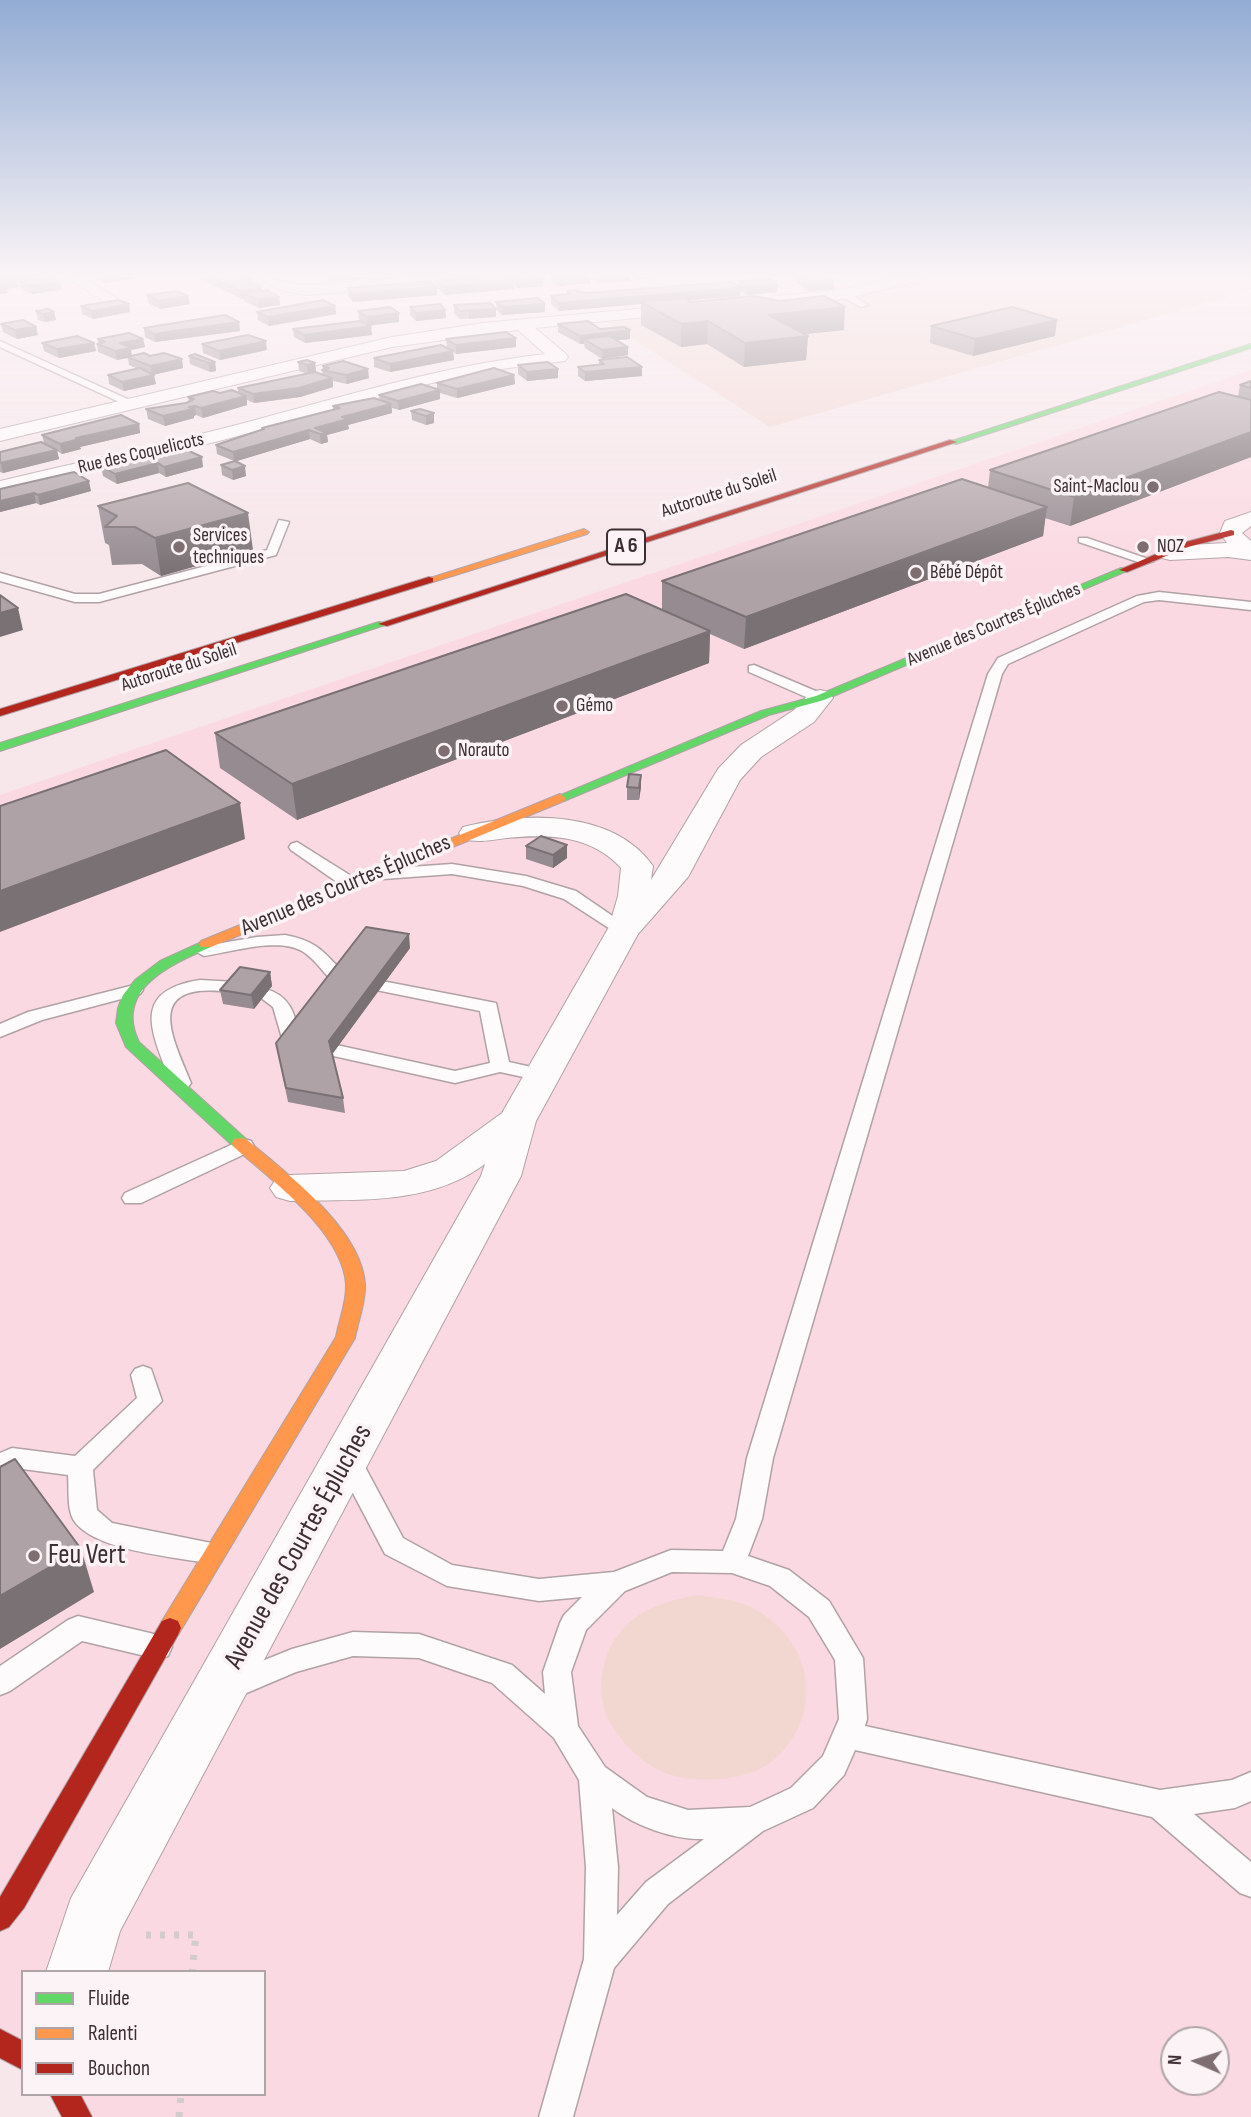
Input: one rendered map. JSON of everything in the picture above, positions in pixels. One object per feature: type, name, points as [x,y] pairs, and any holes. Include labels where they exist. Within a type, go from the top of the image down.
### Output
[{"type":"main road","name":"Autoroute du Soleil","points":[[0,747],[1158,376]]},
{"type":"main road","name":"Autoroute du Soleil","points":[[0,713],[598,528]]},
{"type":"main road","name":"Avenue des Courtes Épluches","points":[[134,990],[161,966],[182,954],[350,883],[765,713],[820,698],[1185,545],[1231,533]]},
{"type":"main road","points":[[0,1918],[15,1899],[213,1553],[345,1338],[356,1283],[350,1256],[335,1234],[290,1188],[132,1044],[124,1024],[134,990]]},
{"type":"main road","points":[[0,2043],[21,2055]]},
{"type":"street","points":[[0,435],[250,376]]},
{"type":"street","name":"Rue des Coquelicots","points":[[0,487],[216,436],[439,376]]},
{"type":"street","points":[[1251,518],[1233,526],[1231,533],[1236,541],[1251,551]]},
{"type":"street","name":"Avenue des Courtes Épluches","points":[[1170,553],[1251,551]]},
{"type":"street","name":"Avenue des Courtes Épluches","points":[[79,1970],[93,1920],[501,1176],[516,1121],[624,930],[672,877],[728,775],[751,751],[804,716],[820,698]]},
{"type":"street","points":[[474,833],[529,826],[569,829],[614,844],[637,866],[634,896],[624,930]]},
{"type":"street","name":"Avenue des Courtes Épluches","points":[[290,1188],[407,1184],[450,1170],[516,1121]]},
{"type":"lane","points":[[69,376],[131,404]]},
{"type":"lane","points":[[0,577],[75,598],[99,598],[272,552],[282,522]]},
{"type":"lane","points":[[1083,540],[1148,561]]},
{"type":"lane","points":[[732,1562],[749,1520],[760,1458],[995,674],[1003,661],[1141,599],[1159,596],[1251,606]]},
{"type":"lane","points":[[754,669],[820,698]]},
{"type":"lane","points":[[296,847],[350,883]]},
{"type":"lane","points":[[368,876],[452,869],[526,881],[570,895],[624,930]]},
{"type":"lane","points":[[182,954],[275,941],[294,943],[311,949],[339,978]]},
{"type":"lane","points":[[185,1095],[160,1021],[161,1009],[168,996],[183,988],[205,983],[236,987]]},
{"type":"lane","points":[[382,986],[489,1007],[500,1066]]},
{"type":"lane","points":[[0,1031],[34,1016],[134,990]]},
{"type":"lane","points":[[265,994],[280,1002],[284,1008],[291,1041],[455,1077],[500,1066],[542,1075]]},
{"type":"lane","points":[[133,1198],[244,1146]]},
{"type":"lane","points":[[80,1467],[150,1401],[143,1375]]},
{"type":"lane","points":[[0,1464],[12,1458],[80,1467]]},
{"type":"lane","points":[[348,1458],[394,1546],[447,1575],[539,1590],[615,1583],[671,1561],[732,1562],[779,1578],[819,1609],[849,1658],[853,1719],[834,1765],[802,1798],[752,1821],[657,1893],[600,1959]]},
{"type":"lane","points":[[80,1467],[84,1515],[105,1532],[213,1553]]},
{"type":"lane","points":[[564,1729],[557,1672],[565,1648],[574,1623],[615,1583]]},
{"type":"lane","points":[[0,1682],[78,1628],[159,1647]]},
{"type":"lane","points":[[219,1692],[292,1661],[353,1644],[419,1646],[502,1674],[564,1729],[594,1777],[638,1809],[688,1825],[752,1821]]},
{"type":"lane","points":[[846,1735],[1160,1804],[1235,1794],[1251,1786]]},
{"type":"lane","points":[[556,2117],[600,1959],[602,1867],[594,1777]]},
{"type":"lane","points":[[1160,1804],[1251,1882]]},
{"type":"path","points":[[138,1935],[196,1935],[192,1970]]},
{"type":"path","points":[[179,2117],[181,2096]]},
{"type":"shaded area","points":[[690,376],[950,376],[770,427]]},
{"type":"shaded area","points":[[1234,376],[1251,376],[1251,2117],[78,2117],[65,2096],[266,2096],[266,1970],[21,1970],[21,2055],[0,2043],[0,795]]},
{"type":"shaded area","points":[[697,1595],[744,1604],[777,1625],[791,1641],[801,1660],[806,1680],[806,1701],[801,1721],[791,1740],[767,1765],[736,1777],[691,1779],[655,1768],[635,1753],[618,1735],[605,1710],[602,1694],[604,1663],[618,1634],[648,1610]]},
{"type":"building","points":[[110,376],[150,376],[122,382]]},
{"type":"building","points":[[297,376],[332,378],[299,388],[253,394],[238,388]]},
{"type":"building","points":[[464,376],[511,376],[457,389],[437,383]]},
{"type":"building","points":[[1251,381],[1251,388],[1240,385]]},
{"type":"building","points":[[421,384],[440,390],[398,401],[379,395]]},
{"type":"building","points":[[232,390],[246,396],[201,408],[189,407],[193,409],[163,416],[146,409],[186,403],[194,399],[188,397],[213,391],[220,393]]},
{"type":"building","points":[[1219,392],[1251,400],[1251,432],[1074,497],[990,470]]},
{"type":"building","points":[[374,398],[391,404],[342,417],[348,419],[315,428],[327,433],[320,434],[309,430],[233,452],[216,445],[264,429],[262,428],[340,408],[333,406]]},
{"type":"building","points":[[420,409],[434,413],[426,416],[411,411]]},
{"type":"building","points":[[121,415],[139,424],[60,444],[42,435]]},
{"type":"building","points":[[41,442],[57,450],[0,463],[0,452]]},
{"type":"building","points":[[187,450],[202,457],[164,467],[158,463],[115,474],[101,466],[128,458]]},
{"type":"building","points":[[235,461],[245,466],[232,470],[221,465]]},
{"type":"building","points":[[74,472],[89,481],[38,495],[34,493],[0,501],[0,489]]},
{"type":"building","points":[[962,479],[1047,507],[746,617],[662,581]]},
{"type":"building","points":[[188,483],[248,513],[155,538],[135,527],[105,527],[117,516],[98,506]]},
{"type":"building","points":[[626,594],[710,631],[292,784],[215,733]]},
{"type":"building","points":[[0,595],[18,608],[0,613]]},
{"type":"building","points":[[166,750],[240,803],[0,891],[0,806]]},
{"type":"building","points":[[629,774],[641,775],[639,788],[627,787]]},
{"type":"building","points":[[541,836],[567,845],[553,855],[526,846]]},
{"type":"building","points":[[366,927],[409,934],[329,1041],[343,1098],[286,1088],[276,1043]]},
{"type":"building","points":[[240,967],[270,972],[251,995],[220,990]]},
{"type":"building","points":[[15,1459],[81,1549],[0,1596],[0,1467]]},
{"type":"traffic: fast","points":[[953,442],[1159,376]]},
{"type":"traffic: fast","points":[[560,798],[765,713],[820,698],[1124,570]]},
{"type":"traffic: fast","points":[[0,747],[383,624]]},
{"type":"traffic: fast","points":[[206,944],[165,964],[140,983],[125,1008],[124,1023],[132,1044],[240,1143]]},
{"type":"traffic: slow","points":[[429,580],[584,532]]},
{"type":"traffic: slow","points":[[206,944],[560,798]]},
{"type":"traffic: slow","points":[[170,1628],[345,1338],[355,1294],[350,1261],[326,1223],[240,1143]]},
{"type":"traffic: jam","points":[[383,624],[953,442]]},
{"type":"traffic: jam","points":[[1124,570],[1185,545],[1231,533]]},
{"type":"traffic: jam","points":[[0,713],[429,580]]},
{"type":"traffic: jam","points":[[0,1918],[15,1899],[170,1628]]},
{"type":"traffic: jam","points":[[0,2043],[21,2055]]},
{"type":"traffic: jam","points":[[65,2096],[78,2117]]},
{"type":"place","name":"Saint-Maclou","points":[[1153,487]]},
{"type":"place","name":"Services techniques","points":[[179,547]]},
{"type":"place","name":"NOZ","points":[[1143,547]]},
{"type":"place","name":"Bébé Dépôt","points":[[916,573]]},
{"type":"place","name":"Gémo","points":[[562,706]]},
{"type":"place","name":"Norauto","points":[[444,751]]},
{"type":"place","name":"Feu Vert","points":[[34,1556]]}]
